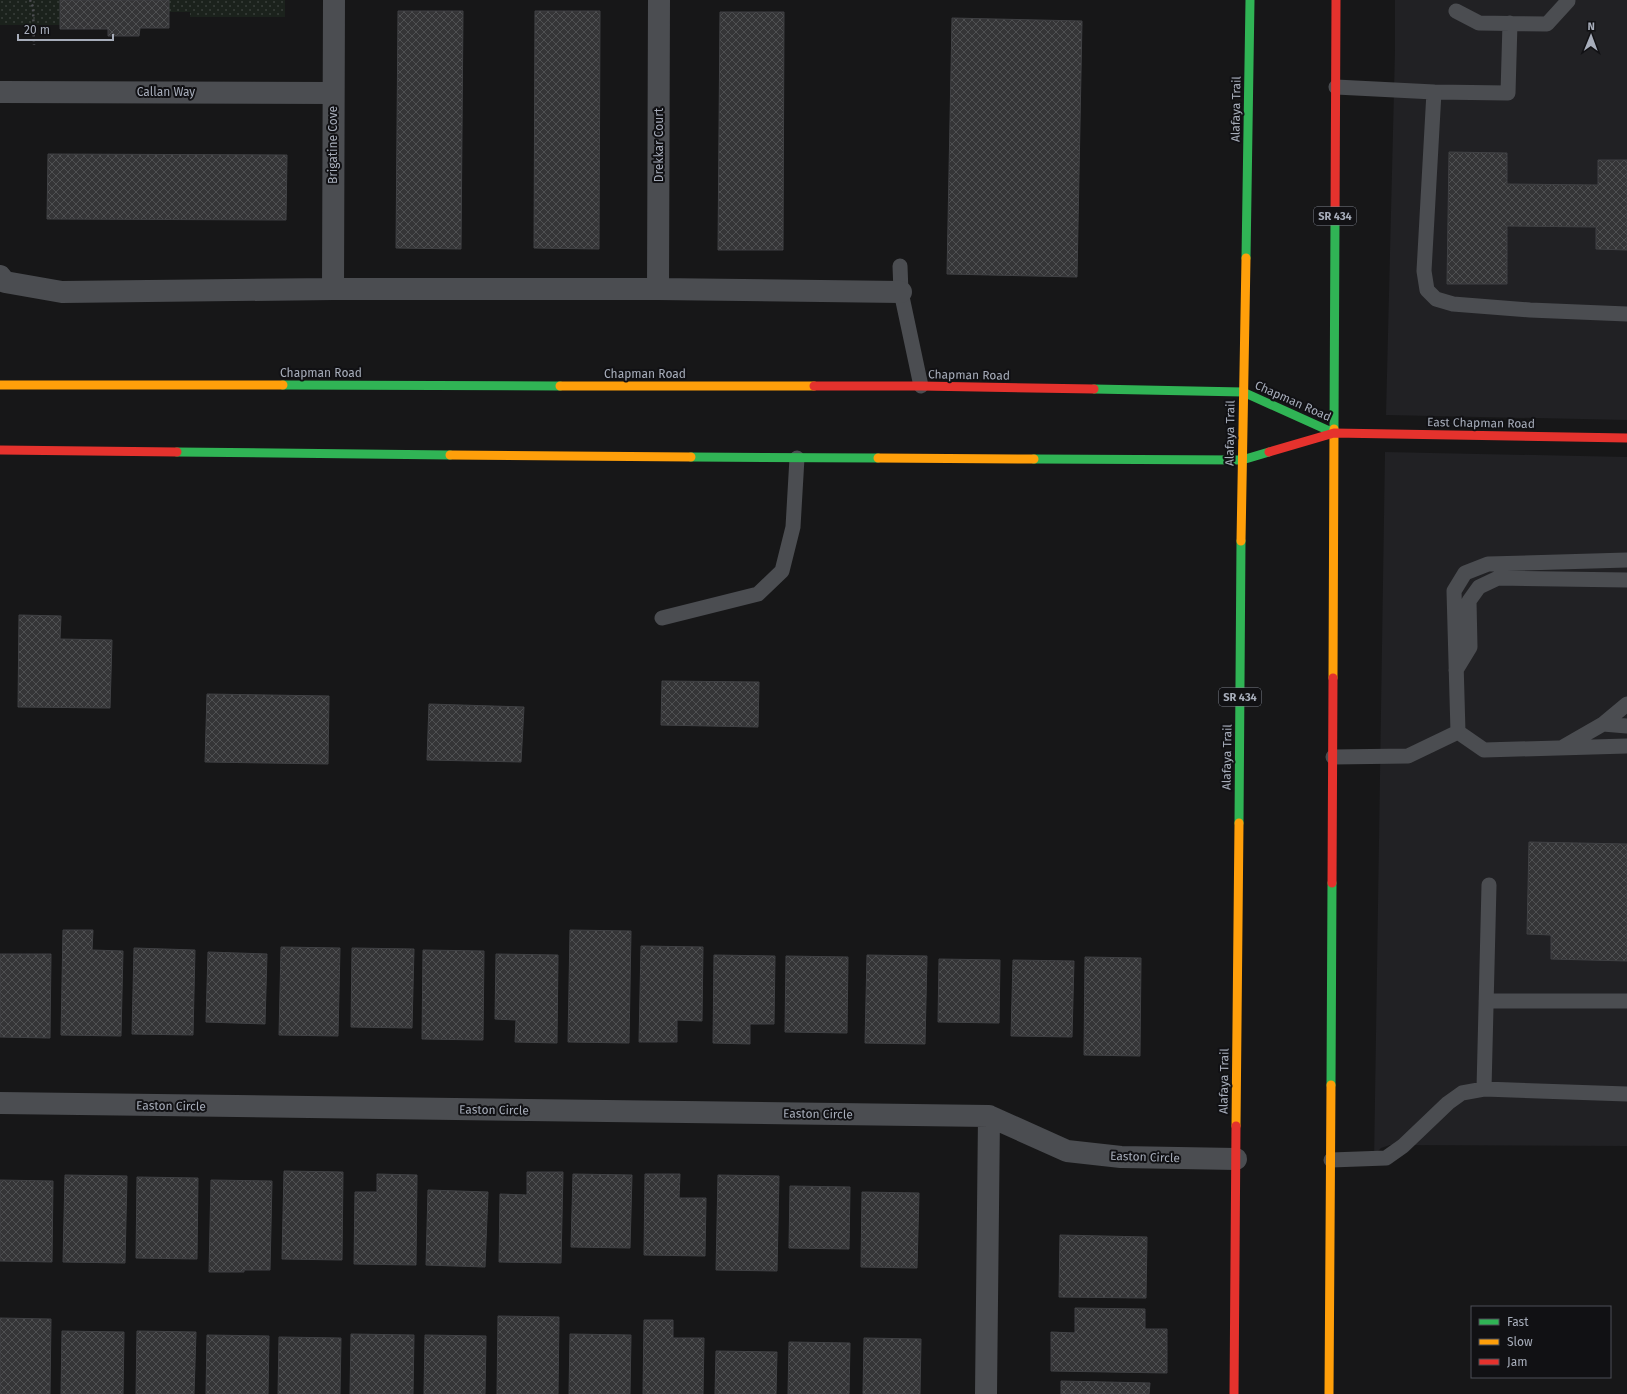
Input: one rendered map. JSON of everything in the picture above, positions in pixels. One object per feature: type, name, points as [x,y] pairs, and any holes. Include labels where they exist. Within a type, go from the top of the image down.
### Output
[{"type":"street","name":"Brigatine Cove","points":[[333,289],[334,0]]},
{"type":"street","name":"Drekkar Court","points":[[658,289],[659,0]]},
{"type":"street","name":"Alafaya Trail","points":[[1234,1394],[1242,460],[1250,0]]},
{"type":"street","name":"SR 434","points":[[1329,1394],[1336,0]]},
{"type":"street","name":"Callan Way","points":[[0,92],[333,93]]},
{"type":"street","points":[[0,276],[5,282],[62,292],[333,289],[658,289],[901,292]]},
{"type":"street","name":"Chapman Road","points":[[0,385],[921,386],[1243,392],[1334,433]]},
{"type":"street","name":"Chapman Road","points":[[0,450],[796,458],[1242,460],[1334,433]]},
{"type":"street","name":"East Chapman Road","points":[[1334,433],[1627,438]]},
{"type":"street","name":"Easton Circle","points":[[0,1103],[989,1116],[1067,1150],[1121,1157],[1236,1159]]},
{"type":"street","points":[[986,1394],[989,1116]]},
{"type":"lane","points":[[1456,11],[1479,23],[1547,24],[1568,1]]},
{"type":"lane","points":[[1336,88],[1508,93],[1510,24]]},
{"type":"lane","points":[[1434,92],[1424,271],[1427,290],[1436,299],[1452,304],[1530,310],[1627,314]]},
{"type":"lane","points":[[900,266],[901,292],[921,386]]},
{"type":"lane","points":[[662,618],[758,594],[782,571],[793,527],[796,458]]},
{"type":"lane","points":[[1458,732],[1454,592],[1465,573],[1488,564],[1627,560]]},
{"type":"lane","points":[[1456,670],[1470,647],[1469,601],[1479,587],[1498,578],[1627,580]]},
{"type":"lane","points":[[1560,748],[1604,724],[1627,704]]},
{"type":"lane","points":[[1604,724],[1627,726]]},
{"type":"lane","points":[[1333,757],[1408,756],[1458,732]]},
{"type":"lane","points":[[1458,732],[1484,750],[1627,746]]},
{"type":"lane","points":[[1484,1089],[1489,884]]},
{"type":"lane","points":[[1486,1001],[1627,1001]]},
{"type":"lane","points":[[1331,1160],[1386,1158],[1403,1146],[1448,1103],[1462,1092],[1484,1089],[1627,1094]]},
{"type":"path","points":[[30,0],[33,7],[34,45]]},
{"type":"shaded area","points":[[0,0],[60,0],[60,25],[0,25]]},
{"type":"shaded area","points":[[169,0],[285,0],[285,17],[190,17],[190,12],[169,12]]},
{"type":"shaded area","points":[[1395,0],[1627,0],[1627,420],[1386,415]]},
{"type":"shaded area","points":[[1385,452],[1627,457],[1627,1146],[1390,1145],[1381,1148],[1378,1151],[1376,1163],[1374,1163]]},
{"type":"building","points":[[60,0],[169,0],[169,28],[140,28],[139,36],[108,36],[108,29],[60,29]]},
{"type":"building","points":[[398,11],[463,11],[461,249],[396,248]]},
{"type":"building","points":[[535,11],[600,11],[599,249],[534,248]]},
{"type":"building","points":[[720,12],[784,12],[783,250],[718,250]]},
{"type":"building","points":[[952,18],[1082,21],[1077,277],[947,274]]},
{"type":"building","points":[[1449,152],[1507,153],[1507,184],[1598,185],[1598,160],[1627,160],[1627,250],[1596,249],[1596,227],[1507,226],[1507,284],[1447,284]]},
{"type":"building","points":[[48,154],[287,155],[286,220],[47,219]]},
{"type":"building","points":[[19,615],[61,616],[60,639],[112,640],[110,708],[18,707]]},
{"type":"building","points":[[662,681],[759,682],[758,727],[661,725]]},
{"type":"building","points":[[207,694],[329,696],[328,764],[205,762]]},
{"type":"building","points":[[429,704],[524,707],[521,762],[427,760]]},
{"type":"building","points":[[1529,842],[1627,844],[1627,961],[1551,959],[1551,935],[1527,934]]},
{"type":"building","points":[[63,930],[93,930],[92,950],[123,951],[121,1036],[61,1035]]},
{"type":"building","points":[[570,930],[631,931],[629,1043],[568,1042]]},
{"type":"building","points":[[641,946],[703,947],[702,1021],[677,1020],[677,1042],[639,1042]]},
{"type":"building","points":[[281,947],[340,948],[338,1036],[279,1035]]},
{"type":"building","points":[[134,948],[195,950],[193,1035],[132,1034]]},
{"type":"building","points":[[352,948],[414,949],[412,1028],[351,1027]]},
{"type":"building","points":[[423,950],[484,951],[483,1040],[422,1039]]},
{"type":"building","points":[[208,952],[267,954],[265,1024],[206,1022]]},
{"type":"building","points":[[0,954],[51,954],[50,1038],[0,1037]]},
{"type":"building","points":[[496,954],[558,955],[557,1043],[515,1042],[516,1020],[495,1019]]},
{"type":"building","points":[[714,955],[775,956],[774,1024],[750,1024],[750,1044],[713,1043]]},
{"type":"building","points":[[867,955],[927,956],[925,1044],[865,1043]]},
{"type":"building","points":[[786,956],[848,957],[847,1033],[785,1032]]},
{"type":"building","points":[[1085,957],[1141,958],[1140,1056],[1084,1055]]},
{"type":"building","points":[[939,959],[1000,960],[999,1023],[938,1022]]},
{"type":"building","points":[[1013,960],[1074,961],[1072,1037],[1011,1036]]},
{"type":"building","points":[[284,1171],[343,1172],[342,1260],[282,1259]]},
{"type":"building","points":[[527,1172],[563,1172],[561,1263],[499,1262],[500,1194],[527,1195]]},
{"type":"building","points":[[377,1174],[417,1175],[416,1265],[354,1264],[355,1192],[377,1192]]},
{"type":"building","points":[[573,1174],[632,1175],[630,1248],[571,1247]]},
{"type":"building","points":[[645,1174],[680,1174],[679,1198],[706,1198],[705,1256],[644,1255]]},
{"type":"building","points":[[65,1175],[127,1176],[125,1263],[63,1262]]},
{"type":"building","points":[[718,1175],[779,1176],[777,1271],[716,1270]]},
{"type":"building","points":[[137,1177],[198,1178],[197,1259],[136,1258]]},
{"type":"building","points":[[0,1180],[53,1181],[52,1262],[0,1261]]},
{"type":"building","points":[[211,1180],[272,1181],[270,1270],[209,1272]]},
{"type":"building","points":[[790,1186],[850,1187],[849,1249],[789,1248]]},
{"type":"building","points":[[428,1190],[488,1192],[485,1267],[426,1265]]},
{"type":"building","points":[[862,1192],[919,1193],[917,1268],[861,1267]]},
{"type":"building","points":[[1060,1235],[1147,1237],[1146,1298],[1059,1297]]},
{"type":"building","points":[[1075,1308],[1145,1309],[1145,1329],[1167,1329],[1167,1373],[1051,1371],[1051,1332],[1075,1333]]},
{"type":"building","points":[[498,1316],[559,1317],[558,1394],[497,1394]]},
{"type":"building","points":[[0,1318],[51,1319],[50,1394],[0,1394]]},
{"type":"building","points":[[644,1320],[673,1320],[673,1338],[704,1338],[703,1394],[643,1394]]},
{"type":"building","points":[[62,1331],[124,1332],[123,1394],[61,1394]]},
{"type":"building","points":[[137,1331],[196,1332],[194,1394],[136,1394]]},
{"type":"building","points":[[351,1334],[414,1335],[413,1394],[350,1394]]},
{"type":"building","points":[[570,1334],[631,1335],[630,1394],[569,1394]]},
{"type":"building","points":[[207,1335],[269,1336],[268,1394],[206,1394]]},
{"type":"building","points":[[425,1335],[486,1336],[485,1394],[424,1394]]},
{"type":"building","points":[[279,1337],[341,1338],[340,1394],[278,1394]]},
{"type":"building","points":[[864,1338],[921,1339],[920,1394],[863,1394]]},
{"type":"building","points":[[789,1342],[850,1343],[849,1394],[788,1394]]},
{"type":"building","points":[[716,1351],[777,1352],[776,1394],[715,1394]]},
{"type":"building","points":[[1061,1381],[1150,1383],[1149,1394],[1061,1394]]},
{"type":"traffic: fast","points":[[1246,258],[1250,0]]},
{"type":"traffic: fast","points":[[1334,429],[1335,220]]},
{"type":"traffic: fast","points":[[283,385],[560,386]]},
{"type":"traffic: fast","points":[[1094,389],[1243,392],[1334,433]]},
{"type":"traffic: fast","points":[[177,452],[450,455]]},
{"type":"traffic: fast","points":[[1034,459],[1242,460],[1269,452]]},
{"type":"traffic: fast","points":[[691,457],[878,458]]},
{"type":"traffic: fast","points":[[1239,823],[1241,541]]},
{"type":"traffic: fast","points":[[1331,1085],[1332,883]]},
{"type":"traffic: slow","points":[[1241,541],[1246,258]]},
{"type":"traffic: slow","points":[[0,385],[283,385]]},
{"type":"traffic: slow","points":[[560,386],[814,386]]},
{"type":"traffic: slow","points":[[1333,678],[1334,429]]},
{"type":"traffic: slow","points":[[450,455],[691,457]]},
{"type":"traffic: slow","points":[[878,458],[1034,459]]},
{"type":"traffic: slow","points":[[1236,1126],[1239,823]]},
{"type":"traffic: slow","points":[[1329,1394],[1331,1085]]},
{"type":"traffic: jam","points":[[1335,220],[1336,0]]},
{"type":"traffic: jam","points":[[814,386],[1094,389]]},
{"type":"traffic: jam","points":[[1269,452],[1334,433],[1627,438]]},
{"type":"traffic: jam","points":[[0,450],[177,452]]},
{"type":"traffic: jam","points":[[1332,883],[1333,678]]},
{"type":"traffic: jam","points":[[1234,1394],[1236,1126]]}]
